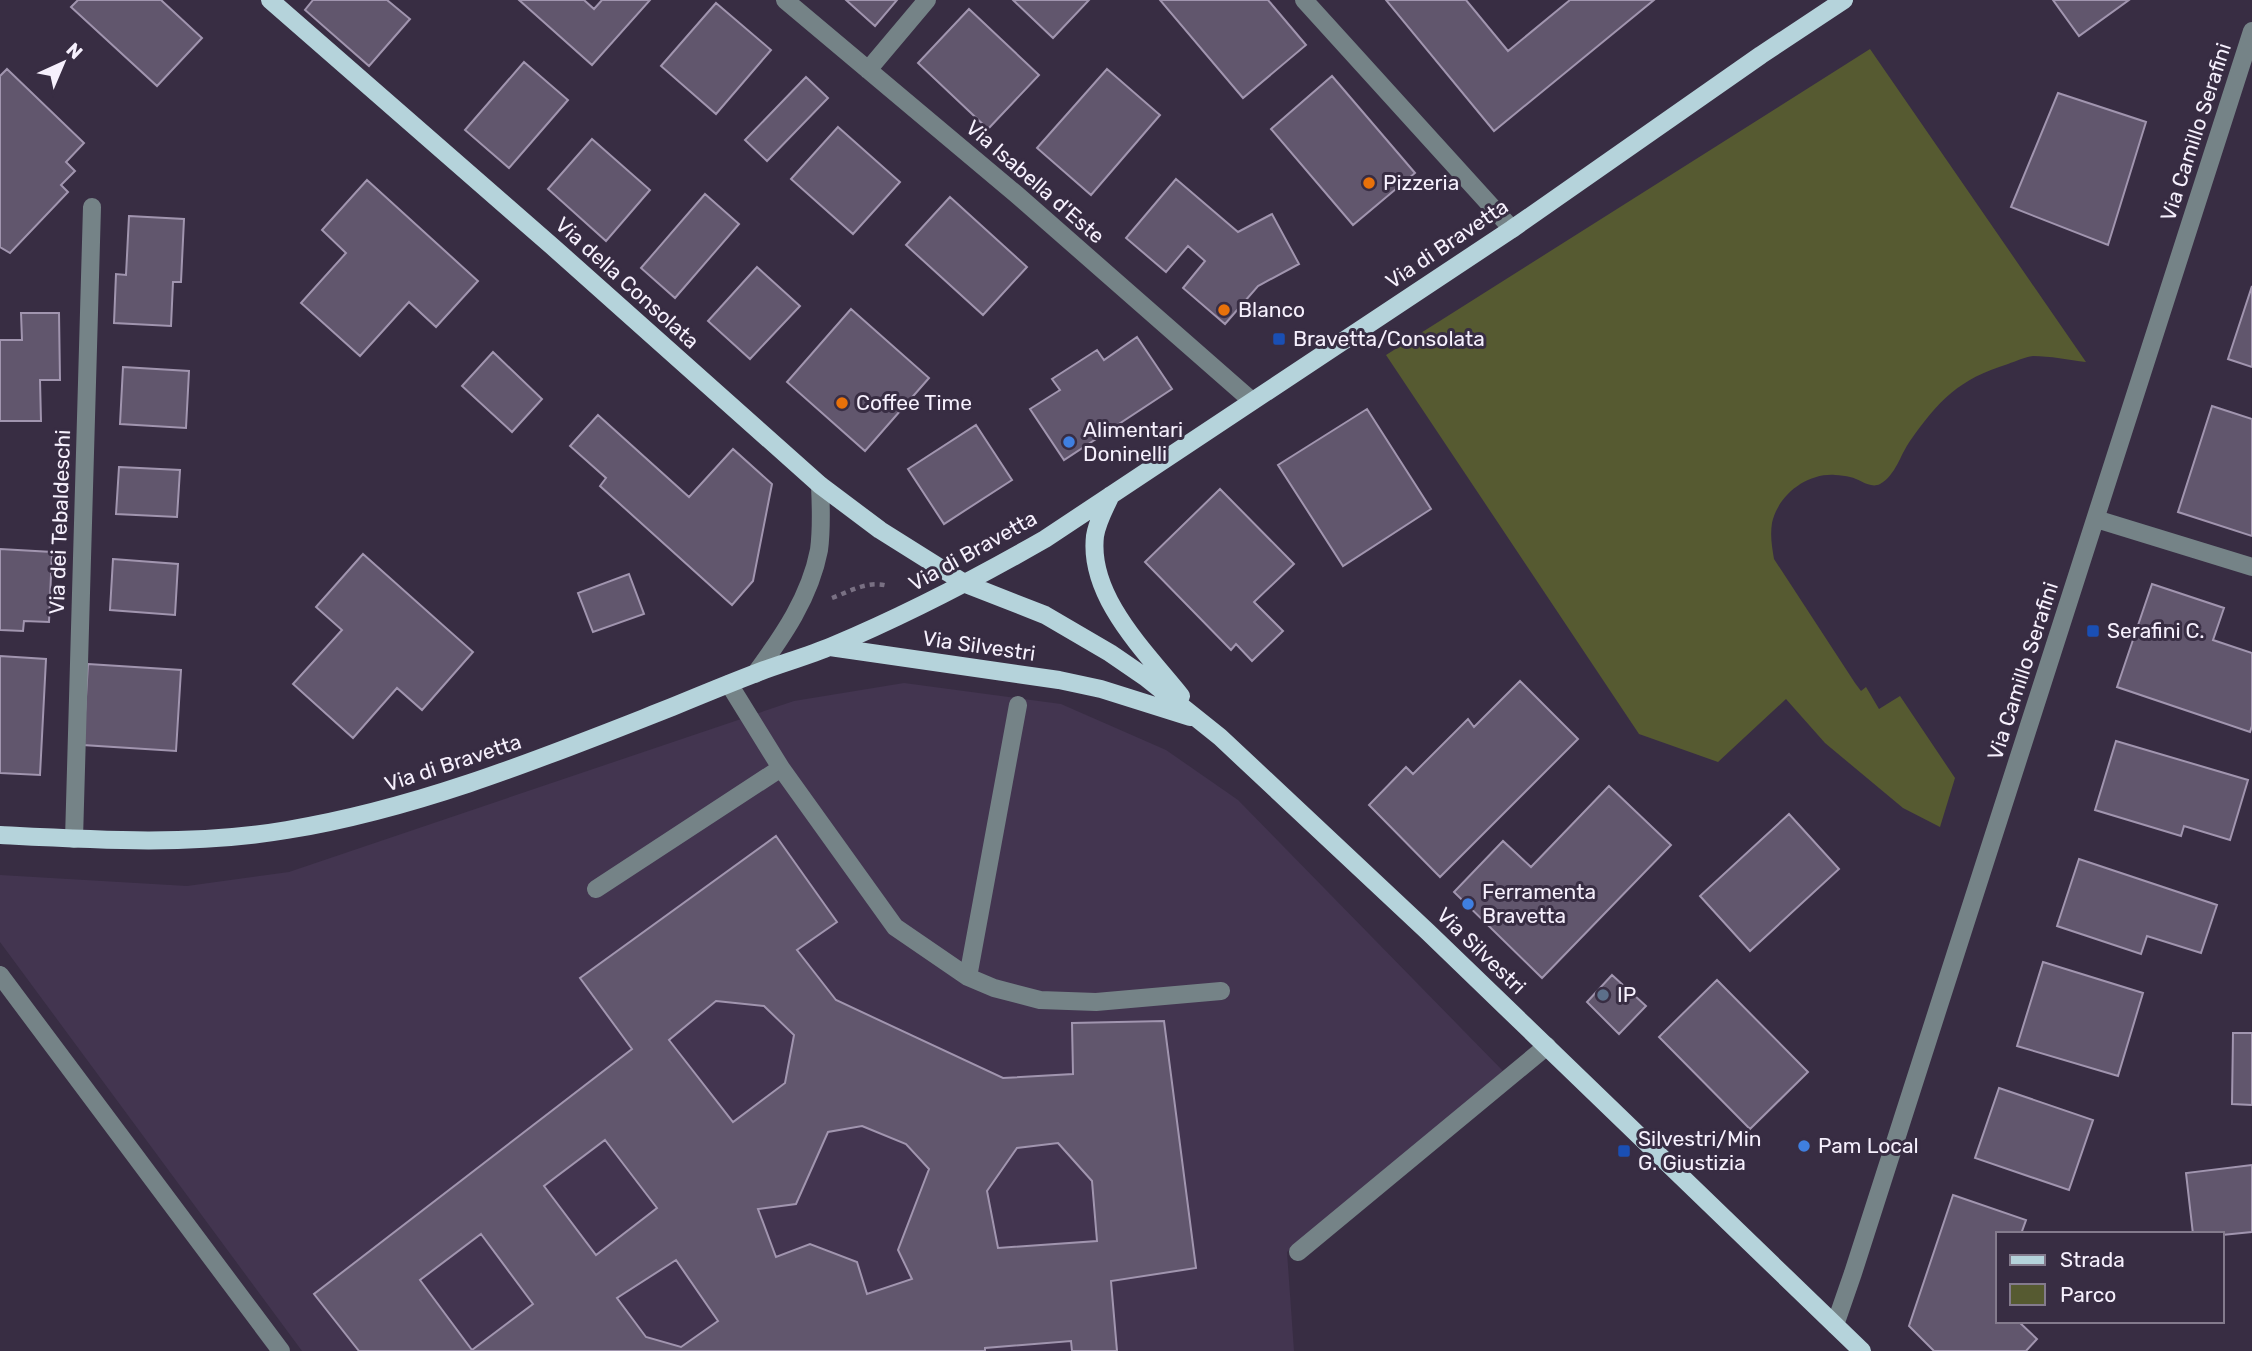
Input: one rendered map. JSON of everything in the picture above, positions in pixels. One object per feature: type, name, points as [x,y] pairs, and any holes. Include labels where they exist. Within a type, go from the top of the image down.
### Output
[{"type":"main road","name":"Via di Bravetta","points":[[0,835],[154,840],[217,837],[286,830],[394,807],[494,775],[830,647],[911,611],[966,584],[1045,539],[1512,229],[1839,1]]},
{"type":"main road","name":"Via della Consolata","points":[[280,3],[820,485],[880,530],[966,584]]},
{"type":"main road","name":"Via Silvestri","points":[[1111,495],[1096,534],[1096,568],[1102,587],[1128,630],[1201,721]]},
{"type":"main road","name":"Via Silvestri","points":[[966,584],[1045,615],[1110,653],[1201,721],[1294,805],[1547,1046],[1835,1325]]},
{"type":"main road","name":"Via Silvestri","points":[[830,647],[1059,680],[1101,689],[1201,721]]},
{"type":"main road","points":[[1835,1325],[1862,1351]]},
{"type":"street","name":"Via Isabella d'Este","points":[[785,0],[1026,203],[1252,401]]},
{"type":"street","points":[[868,70],[927,0]]},
{"type":"street","points":[[1304,0],[1512,229]]},
{"type":"street","name":"Via Camillo Serafini","points":[[1835,1325],[2252,31]]},
{"type":"street","name":"Via dei Tebaldeschi","points":[[74,839],[92,207]]},
{"type":"street","points":[[755,674],[803,602],[809,586],[819,549],[820,485]]},
{"type":"street","points":[[2096,519],[2252,568]]},
{"type":"street","points":[[729,684],[781,768],[895,927],[968,977],[994,988],[1040,1000],[1096,1002],[1221,991]]},
{"type":"street","points":[[968,977],[1018,705]]},
{"type":"street","points":[[596,889],[781,768]]},
{"type":"street","points":[[0,975],[281,1351]]},
{"type":"street","points":[[1298,1252],[1547,1046]]},
{"type":"path","points":[[828,600],[867,585],[877,583],[888,586]]},
{"type":"shaded area","points":[[904,683],[1061,704],[1166,750],[1238,800],[1503,1071],[1287,1252],[1294,1351],[302,1351],[0,942],[0,875],[187,886],[289,872],[794,701]]},
{"type":"green space","points":[[1870,49],[2086,362],[2033,356],[1976,377],[1952,393],[1931,414],[1910,441],[1894,470],[1880,484],[1872,485],[1843,476],[1825,475],[1814,478],[1787,495],[1775,513],[1771,537],[1774,559],[1855,683],[1861,691],[1866,687],[1879,709],[1900,696],[1955,778],[1940,827],[1903,808],[1825,743],[1786,699],[1718,762],[1639,734],[1386,355]]},
{"type":"building","points":[[78,0],[161,0],[202,38],[157,86],[71,7]]},
{"type":"building","points":[[313,0],[387,0],[410,19],[369,66],[305,10]]},
{"type":"building","points":[[519,0],[584,0],[594,9],[602,0],[650,0],[592,65]]},
{"type":"building","points":[[846,0],[897,0],[875,26]]},
{"type":"building","points":[[1013,0],[1089,0],[1053,38]]},
{"type":"building","points":[[1160,0],[1268,0],[1306,45],[1243,98]]},
{"type":"building","points":[[1386,0],[1466,0],[1508,51],[1570,0],[1654,0],[1494,131]]},
{"type":"building","points":[[2053,0],[2129,0],[2079,36]]},
{"type":"building","points":[[716,3],[771,50],[716,114],[661,66]]},
{"type":"building","points":[[969,9],[1039,75],[988,129],[918,63]]},
{"type":"building","points":[[524,62],[568,100],[509,168],[465,130]]},
{"type":"building","points":[[7,69],[84,143],[66,162],[75,171],[61,185],[68,192],[10,253],[0,247],[0,76]]},
{"type":"building","points":[[1107,69],[1160,115],[1091,195],[1037,148]]},
{"type":"building","points":[[1332,76],[1415,173],[1353,225],[1271,129]]},
{"type":"building","points":[[806,77],[828,98],[767,161],[745,140]]},
{"type":"building","points":[[2058,93],[2146,122],[2108,245],[2011,207]]},
{"type":"building","points":[[838,127],[900,182],[853,234],[791,179]]},
{"type":"building","points":[[592,139],[650,190],[606,241],[548,189]]},
{"type":"building","points":[[1176,179],[1238,232],[1272,214],[1299,264],[1258,286],[1225,324],[1183,288],[1205,261],[1188,246],[1166,272],[1126,238]]},
{"type":"building","points":[[367,180],[478,281],[436,327],[409,302],[360,356],[301,303],[346,253],[322,230]]},
{"type":"building","points":[[705,194],[739,224],[675,298],[641,268]]},
{"type":"building","points":[[950,197],[1027,267],[983,315],[906,245]]},
{"type":"building","points":[[129,216],[184,219],[181,282],[173,282],[171,326],[114,323],[116,274],[126,275]]},
{"type":"building","points":[[757,267],[800,306],[750,359],[708,321]]},
{"type":"building","points":[[2252,286],[2252,367],[2228,359]]},
{"type":"building","points":[[851,309],[929,378],[865,451],[787,382]]},
{"type":"building","points":[[21,313],[59,313],[60,380],[40,380],[41,421],[0,421],[0,340],[22,340]]},
{"type":"building","points":[[1137,337],[1172,389],[1064,460],[1030,409],[1060,390],[1052,379],[1097,350],[1104,360]]},
{"type":"building","points":[[493,352],[542,399],[512,432],[462,386]]},
{"type":"building","points":[[123,367],[189,371],[186,428],[120,424]]},
{"type":"building","points":[[2212,406],[2252,419],[2252,536],[2178,512]]},
{"type":"building","points":[[1367,409],[1431,509],[1343,566],[1278,465]]},
{"type":"building","points":[[598,415],[689,497],[733,449],[772,484],[753,581],[732,605],[600,486],[606,478],[570,446]]},
{"type":"building","points":[[976,425],[1012,480],[944,524],[908,469]]},
{"type":"building","points":[[119,467],[180,470],[177,517],[116,514]]},
{"type":"building","points":[[1220,489],[1294,564],[1254,602],[1283,631],[1252,661],[1236,644],[1231,650],[1145,562]]},
{"type":"building","points":[[0,549],[52,552],[49,622],[24,621],[23,631],[0,630]]},
{"type":"building","points":[[363,554],[473,652],[422,710],[397,688],[353,738],[293,684],[342,630],[316,607]]},
{"type":"building","points":[[113,559],[178,564],[175,615],[110,610]]},
{"type":"building","points":[[629,574],[644,614],[593,632],[578,593]]},
{"type":"building","points":[[2152,584],[2224,608],[2213,640],[2252,653],[2250,732],[2117,687]]},
{"type":"building","points":[[0,656],[46,659],[40,775],[0,773]]},
{"type":"building","points":[[88,664],[181,670],[176,751],[83,745]]},
{"type":"building","points":[[1520,681],[1578,739],[1440,877],[1369,805],[1406,767],[1413,774],[1468,719],[1474,727]]},
{"type":"building","points":[[2116,741],[2248,780],[2230,840],[2184,826],[2181,836],[2095,810]]},
{"type":"building","points":[[1609,786],[1671,845],[1542,978],[1454,892],[1503,841],[1531,867]]},
{"type":"building","points":[[1789,814],[1839,869],[1750,951],[1700,896]]},
{"type":"building","points":[[776,836],[837,922],[797,950],[836,1000],[1003,1078],[1073,1074],[1072,1023],[1164,1021],[1196,1268],[1111,1281],[1117,1351],[1072,1351],[1071,1341],[985,1348],[985,1351],[359,1351],[314,1294],[632,1049],[580,978]],"holes":[[[716,1001],[764,1006],[794,1035],[785,1083],[733,1122],[669,1040]],[[862,1126],[906,1144],[929,1169],[898,1250],[912,1279],[867,1294],[857,1262],[810,1244],[776,1257],[758,1209],[796,1204],[828,1132]],[[605,1140],[657,1208],[596,1255],[544,1186]],[[1058,1143],[1092,1181],[1097,1241],[998,1248],[987,1191],[1017,1148]],[[481,1234],[533,1304],[472,1350],[420,1280]],[[676,1260],[718,1321],[681,1347],[646,1337],[617,1298]]]},
{"type":"building","points":[[2079,859],[2217,905],[2201,953],[2147,936],[2141,954],[2057,926]]},
{"type":"building","points":[[2043,962],[2143,993],[2118,1076],[2017,1046]]},
{"type":"building","points":[[1612,975],[1646,1006],[1619,1034],[1587,1002]]},
{"type":"building","points":[[1717,980],[1808,1072],[1750,1129],[1659,1037]]},
{"type":"building","points":[[2233,1033],[2252,1033],[2252,1105],[2232,1104]]},
{"type":"building","points":[[1999,1088],[2093,1120],[2069,1190],[1975,1158]]},
{"type":"building","points":[[2252,1165],[2252,1232],[2224,1235],[2224,1232],[2193,1232],[2186,1173]]},
{"type":"building","points":[[1953,1195],[2026,1220],[2022,1232],[1996,1232],[1996,1323],[2020,1323],[2037,1339],[2026,1351],[1934,1351],[1909,1326]]},
{"type":"place","name":"Pizzeria","points":[[1369,183]]},
{"type":"place","name":"Blanco","points":[[1224,310]]},
{"type":"place","name":"Bravetta/Consolata","points":[[1279,339]]},
{"type":"place","name":"Coffee Time","points":[[842,403]]},
{"type":"place","name":"Alimentari Doninelli","points":[[1069,442]]},
{"type":"place","name":"Serafini C.","points":[[2093,631]]},
{"type":"place","name":"Ferramenta Bravetta","points":[[1468,904]]},
{"type":"place","name":"IP","points":[[1603,995]]},
{"type":"place","name":"Pam Local","points":[[1804,1146]]},
{"type":"place","name":"Silvestri/Min G. Giustizia","points":[[1624,1151]]}]
